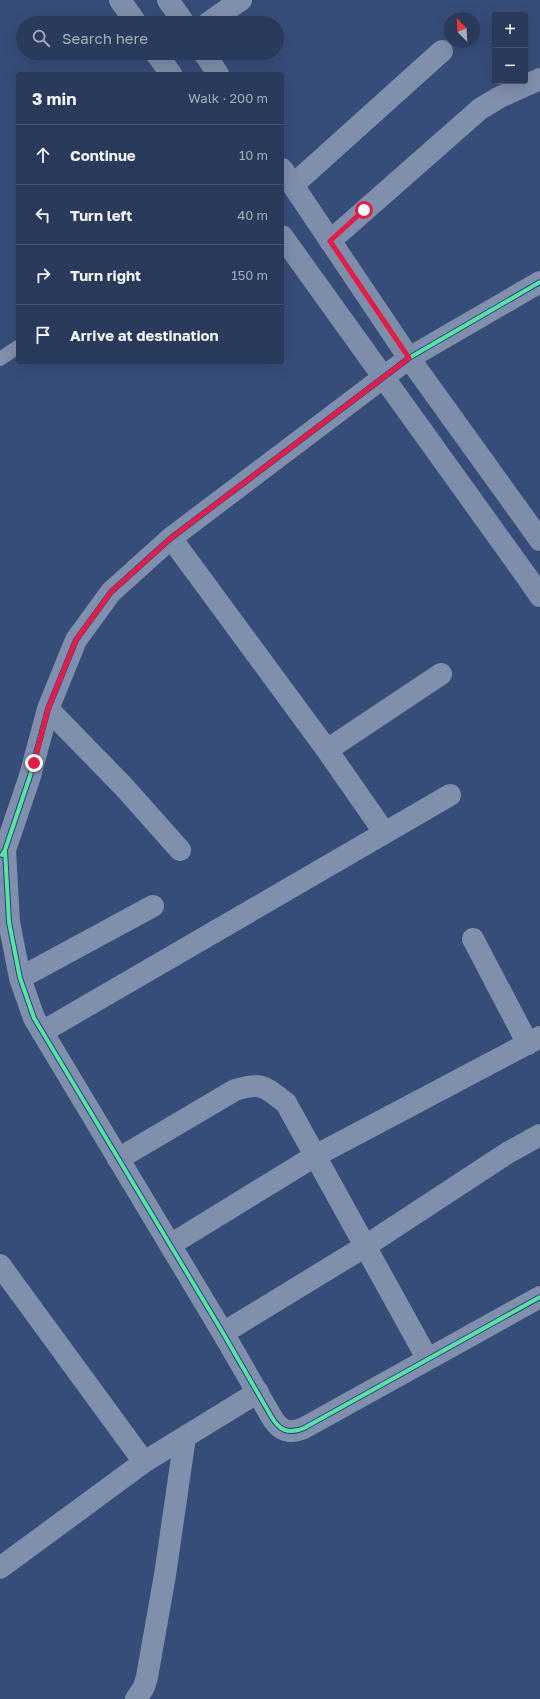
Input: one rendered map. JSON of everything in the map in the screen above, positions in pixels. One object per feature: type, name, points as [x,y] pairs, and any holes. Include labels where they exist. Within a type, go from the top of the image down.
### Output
[{"type":"main road","points":[[120,0],[131,16]]},
{"type":"main road","points":[[168,0],[179,16]]},
{"type":"main road","points":[[161,60],[170,72]]},
{"type":"main road","points":[[209,60],[217,72]]},
{"type":"main road","points":[[287,177],[409,358],[540,540]]},
{"type":"main road","points":[[284,239],[540,596]]},
{"type":"street","points":[[218,16],[242,0]]},
{"type":"street","points":[[287,177],[442,51]]},
{"type":"street","points":[[330,241],[480,109],[500,97],[540,79]]},
{"type":"street","points":[[540,282],[409,358],[171,538],[111,592],[76,640],[48,709],[30,776],[3,854],[8,922],[20,978],[34,1018],[276,1424],[283,1430],[290,1432],[297,1430],[540,1297]]},
{"type":"street","points":[[171,538],[327,750],[384,832]]},
{"type":"street","points":[[327,750],[442,674]]},
{"type":"street","points":[[48,709],[124,787],[180,850]]},
{"type":"street","points":[[42,1032],[450,795]]},
{"type":"street","points":[[20,978],[153,906]]},
{"type":"street","points":[[170,1245],[315,1156],[534,1041],[472,939]]},
{"type":"street","points":[[118,1159],[235,1090],[252,1085],[266,1087],[286,1103],[364,1247],[427,1358]]},
{"type":"street","points":[[223,1333],[364,1247],[509,1152],[540,1135]]},
{"type":"street","points":[[0,1265],[144,1462]]},
{"type":"street","points":[[0,1568],[144,1462],[258,1392]]},
{"type":"street","points":[[136,1699],[144,1687],[147,1677],[161,1601],[185,1437]]},
{"type":"lane","points":[[0,359],[16,348]]},
{"type":"cycle path","points":[[2,855],[30,776],[48,709],[76,640],[111,592],[171,538],[409,358],[540,282]]},
{"type":"cycle path","points":[[5,850],[9,922],[20,978],[34,1018],[277,1425],[284,1430],[289,1431],[304,1428],[540,1297]]},
{"type":"route","points":[[34,763],[48,709],[76,640],[111,592],[171,538],[409,358],[330,241],[364,210]]}]
